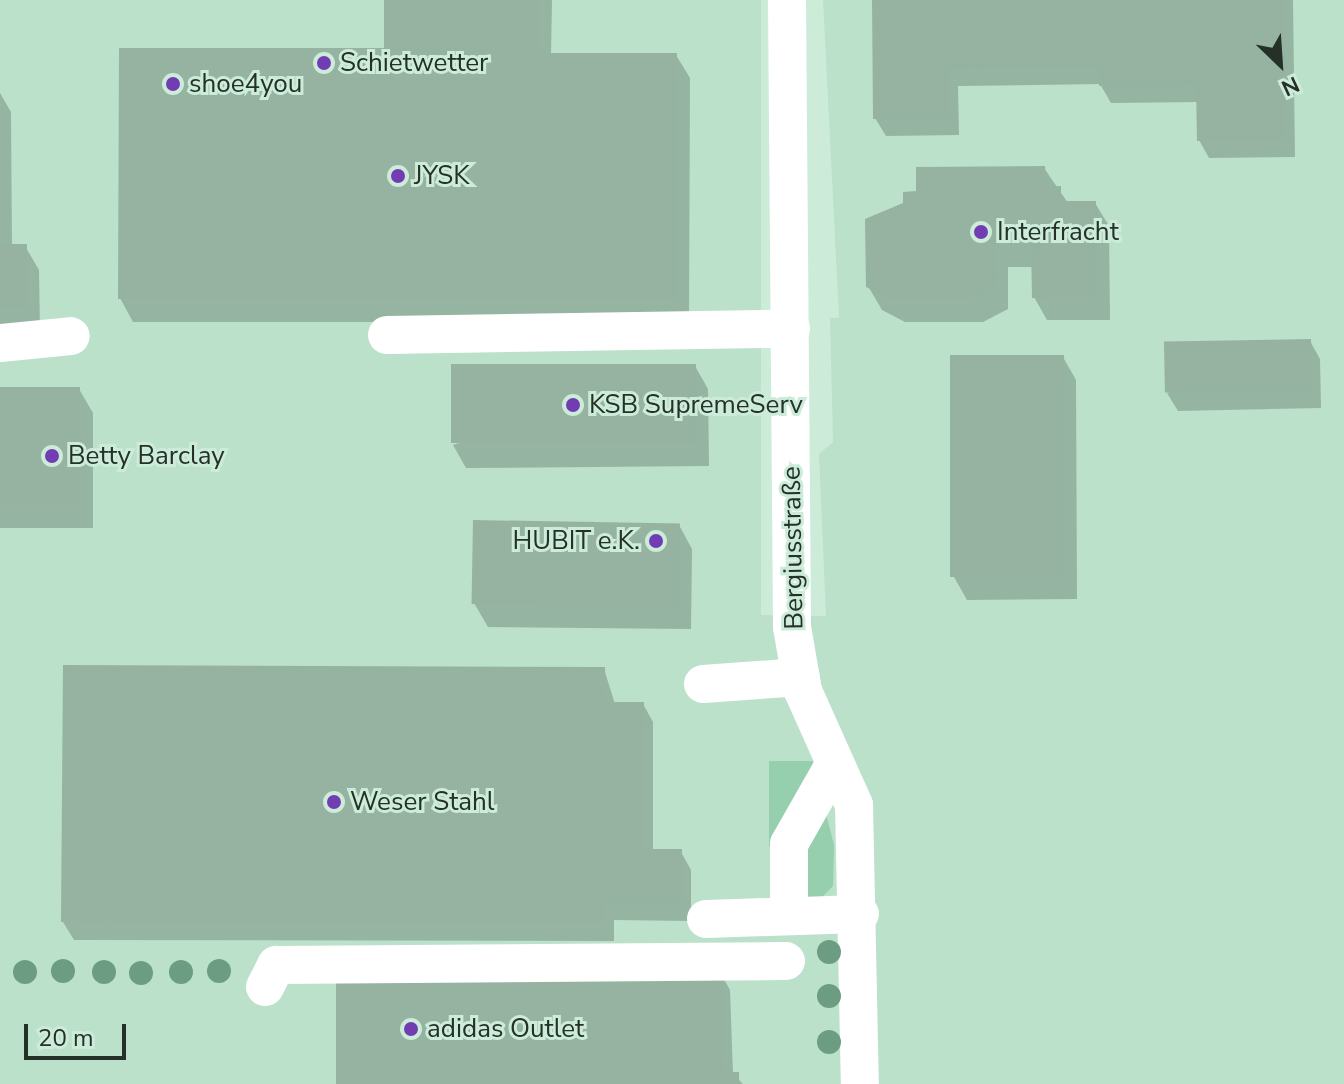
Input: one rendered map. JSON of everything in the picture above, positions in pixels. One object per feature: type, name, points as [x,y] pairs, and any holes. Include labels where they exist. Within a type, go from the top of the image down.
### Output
[{"type":"street","name":"Bergiusstraße","points":[[787,0],[792,627],[801,677],[854,805],[860,914],[860,1084]]},
{"type":"street","points":[[387,335],[791,329]]},
{"type":"street","points":[[0,343],[71,336]]},
{"type":"street","points":[[703,684],[801,677]]},
{"type":"street","points":[[789,916],[789,844],[835,763]]},
{"type":"street","points":[[706,919],[860,914]]},
{"type":"street","points":[[265,987],[276,965],[786,961]]},
{"type":"shaded area","points":[[0,0],[761,0],[761,615],[826,616],[819,454],[833,442],[830,318],[839,318],[823,0],[1344,0],[1344,1084],[0,1084]]},
{"type":"shaded area","points":[[769,761],[813,761],[813,778],[769,847]]},
{"type":"shaded area","points":[[823,802],[834,845],[833,886],[817,902],[799,903],[799,849]]},
{"type":"building","name":"JYSK","points":[[384,0],[539,0],[539,53],[677,53],[677,299],[118,299],[119,48],[384,48]]},
{"type":"building","points":[[872,0],[1284,0],[1285,140],[1197,141],[1196,85],[1099,86],[1099,67],[949,68],[950,118],[873,119]]},
{"type":"building","name":"Interfracht","points":[[1045,166],[1046,187],[1061,186],[1061,201],[1096,201],[1097,297],[1032,298],[1031,244],[995,244],[996,285],[969,299],[891,299],[866,287],[865,219],[903,203],[903,192],[916,191],[916,167]]},
{"type":"building","points":[[0,244],[27,244],[27,308],[0,308]]},
{"type":"building","points":[[1311,339],[1312,390],[1165,393],[1164,342]]},
{"type":"building","points":[[950,355],[1064,355],[1064,577],[950,577]]},
{"type":"building","name":"KSB SupremeServ","points":[[451,364],[696,364],[696,443],[451,443]]},
{"type":"building","points":[[0,387],[80,387],[80,505],[0,505]]},
{"type":"building","points":[[473,520],[680,524],[679,608],[472,604]]},
{"type":"building","name":"Weser Stahl","points":[[63,665],[605,667],[606,702],[644,702],[643,849],[682,849],[682,903],[605,903],[604,923],[61,922]]},
{"type":"building","points":[[721,970],[724,1072],[739,1072],[739,1084],[336,1084],[336,976]]},
{"type":"place","name":"Schietwetter","points":[[324,63]]},
{"type":"place","name":"shoe4you","points":[[173,84]]},
{"type":"place","name":"JYSK","points":[[398,176]]},
{"type":"place","name":"Interfracht","points":[[981,232]]},
{"type":"place","name":"KSB SupremeServ","points":[[573,405]]},
{"type":"place","name":"Betty Barclay","points":[[52,456]]},
{"type":"place","name":"HUBIT e.K.","points":[[656,541]]},
{"type":"place","name":"Weser Stahl","points":[[334,802]]},
{"type":"place","name":"adidas Outlet","points":[[411,1029]]}]
